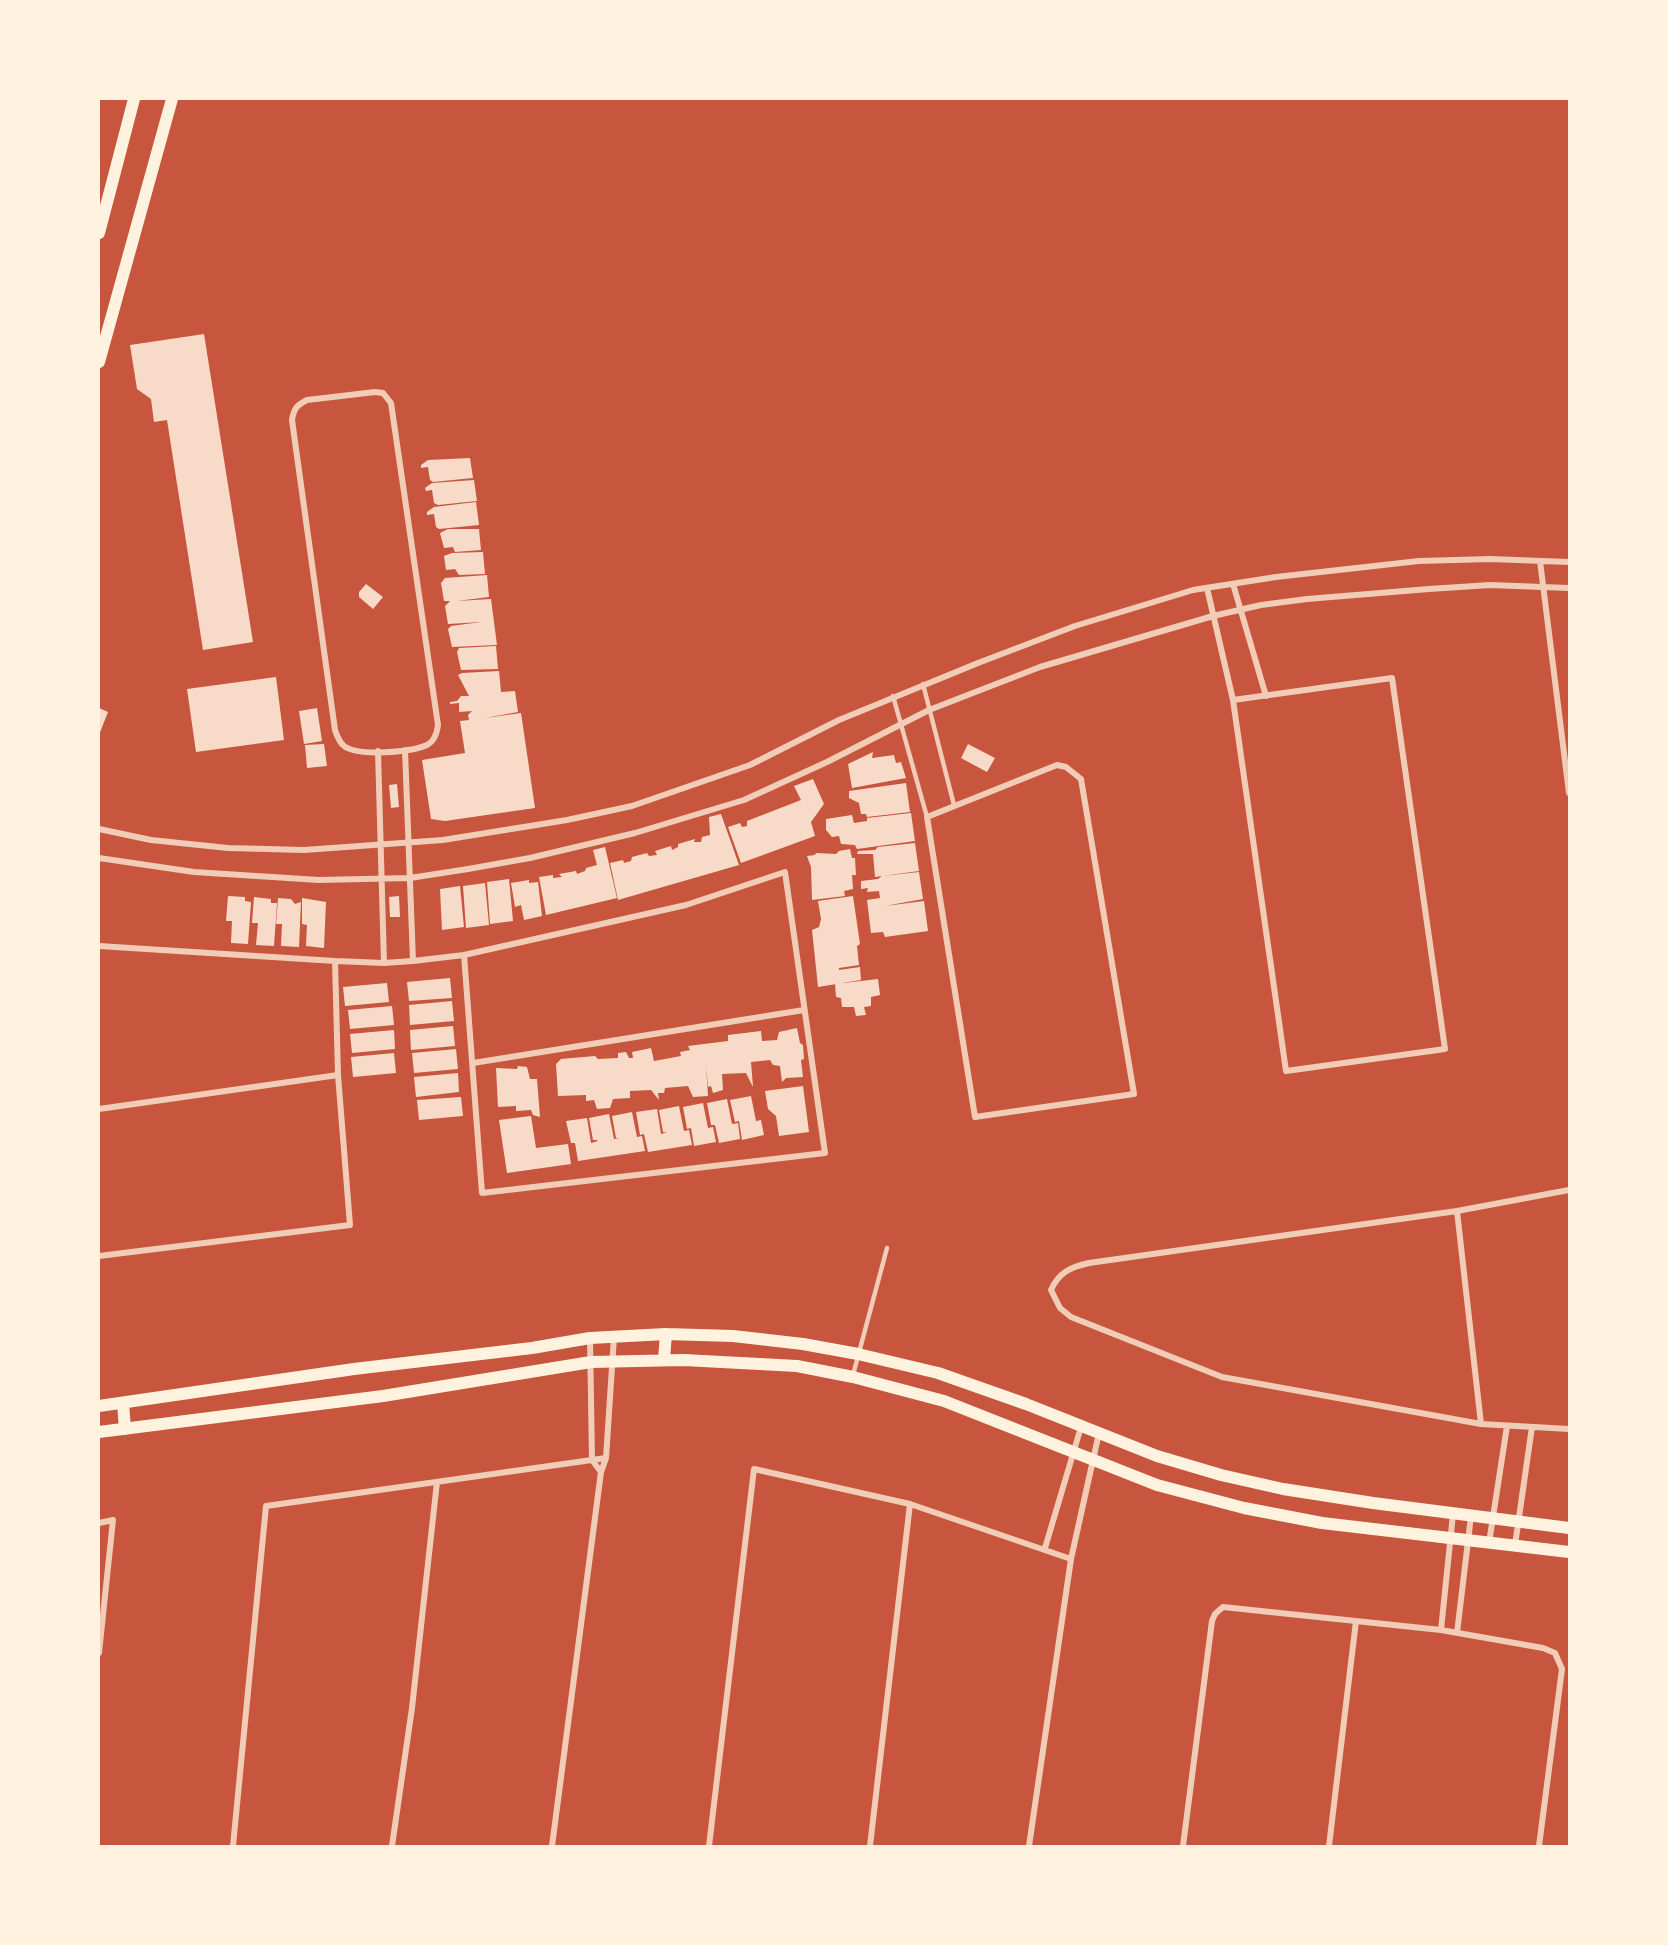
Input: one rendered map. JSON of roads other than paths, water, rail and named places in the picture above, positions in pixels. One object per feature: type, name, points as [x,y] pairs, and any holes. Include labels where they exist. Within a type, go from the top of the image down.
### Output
[{"type":"main road","points":[[99,233],[134,99]]},
{"type":"main road","points":[[99,362],[172,99]]},
{"type":"main road","points":[[664,1359],[666,1334]]},
{"type":"main road","points":[[99,1406],[354,1369],[532,1348],[590,1338],[666,1334],[734,1336],[803,1344],[938,1373],[1026,1404],[1157,1456],[1221,1475],[1284,1489],[1453,1514],[1569,1528]]},
{"type":"main road","points":[[99,1432],[383,1396],[612,1360],[664,1359],[797,1366],[853,1377],[944,1401],[1156,1485],[1244,1508],[1322,1523],[1569,1552]]},
{"type":"main road","points":[[123,1403],[125,1429]]},
{"type":"street","points":[[375,392],[388,396],[392,403],[438,725],[437,734],[428,745],[405,750],[378,752],[351,750],[338,739],[335,730],[292,420],[293,411],[297,405],[307,400],[375,392]]},
{"type":"street","points":[[99,829],[151,840],[228,848],[304,850],[409,843],[484,834],[632,806],[750,765],[839,720],[923,684],[1076,626],[1193,590],[1419,561],[1490,559],[1569,562]]},
{"type":"street","points":[[1540,561],[1569,793]]},
{"type":"street","points":[[1233,584],[1266,696]]},
{"type":"street","points":[[99,858],[194,872],[256,878],[319,880],[410,878],[520,860],[635,833],[744,800],[929,710],[1040,667],[1213,616],[1307,599],[1429,589],[1491,585],[1569,588]]},
{"type":"street","points":[[1207,588],[1233,700],[1286,1071],[1445,1049],[1392,678],[1233,700]]},
{"type":"street","points":[[405,750],[413,961]]},
{"type":"street","points":[[378,752],[384,963]]},
{"type":"street","points":[[1057,765],[1066,767],[1081,779],[1134,1094],[975,1117],[927,817],[1057,765]]},
{"type":"street","points":[[99,946],[335,961],[384,963],[413,961],[464,955],[686,905],[785,872],[825,1153],[482,1193],[464,955]]},
{"type":"street","points":[[99,1256],[350,1225],[338,1075],[335,961]]},
{"type":"street","points":[[472,1063],[804,1010]]},
{"type":"street","points":[[99,1109],[338,1075]]},
{"type":"street","points":[[1569,1190],[1457,1211],[1089,1263],[1074,1266],[1061,1274],[1051,1290],[1060,1308],[1071,1317],[1221,1377],[1482,1424],[1569,1429]]},
{"type":"street","points":[[1457,1211],[1482,1424]]},
{"type":"street","points":[[552,1846],[601,1472],[606,1458],[614,1336]]},
{"type":"street","points":[[590,1338],[592,1460],[601,1472]]},
{"type":"street","points":[[1489,1542],[1507,1426]]},
{"type":"street","points":[[1045,1548],[1081,1427]]},
{"type":"street","points":[[1515,1546],[1532,1427]]},
{"type":"street","points":[[1029,1846],[1071,1559],[1099,1433]]},
{"type":"street","points":[[233,1846],[266,1506],[606,1458]]},
{"type":"street","points":[[709,1846],[754,1469],[910,1504],[1045,1548],[1071,1559]]},
{"type":"street","points":[[392,1846],[412,1708],[437,1482]]},
{"type":"street","points":[[870,1846],[910,1504]]},
{"type":"street","points":[[1441,1630],[1453,1514]]},
{"type":"street","points":[[1457,1633],[1471,1516]]},
{"type":"street","points":[[99,1523],[113,1520],[99,1653]]},
{"type":"street","points":[[1182,1846],[1212,1621],[1215,1614],[1223,1607],[1441,1630],[1543,1648],[1555,1653],[1562,1669],[1539,1846]]},
{"type":"street","points":[[1329,1846],[1356,1621]]},
{"type":"lane","points":[[923,684],[954,805]]},
{"type":"lane","points":[[893,696],[927,817]]},
{"type":"lane","points":[[853,1377],[887,1248]]}]
